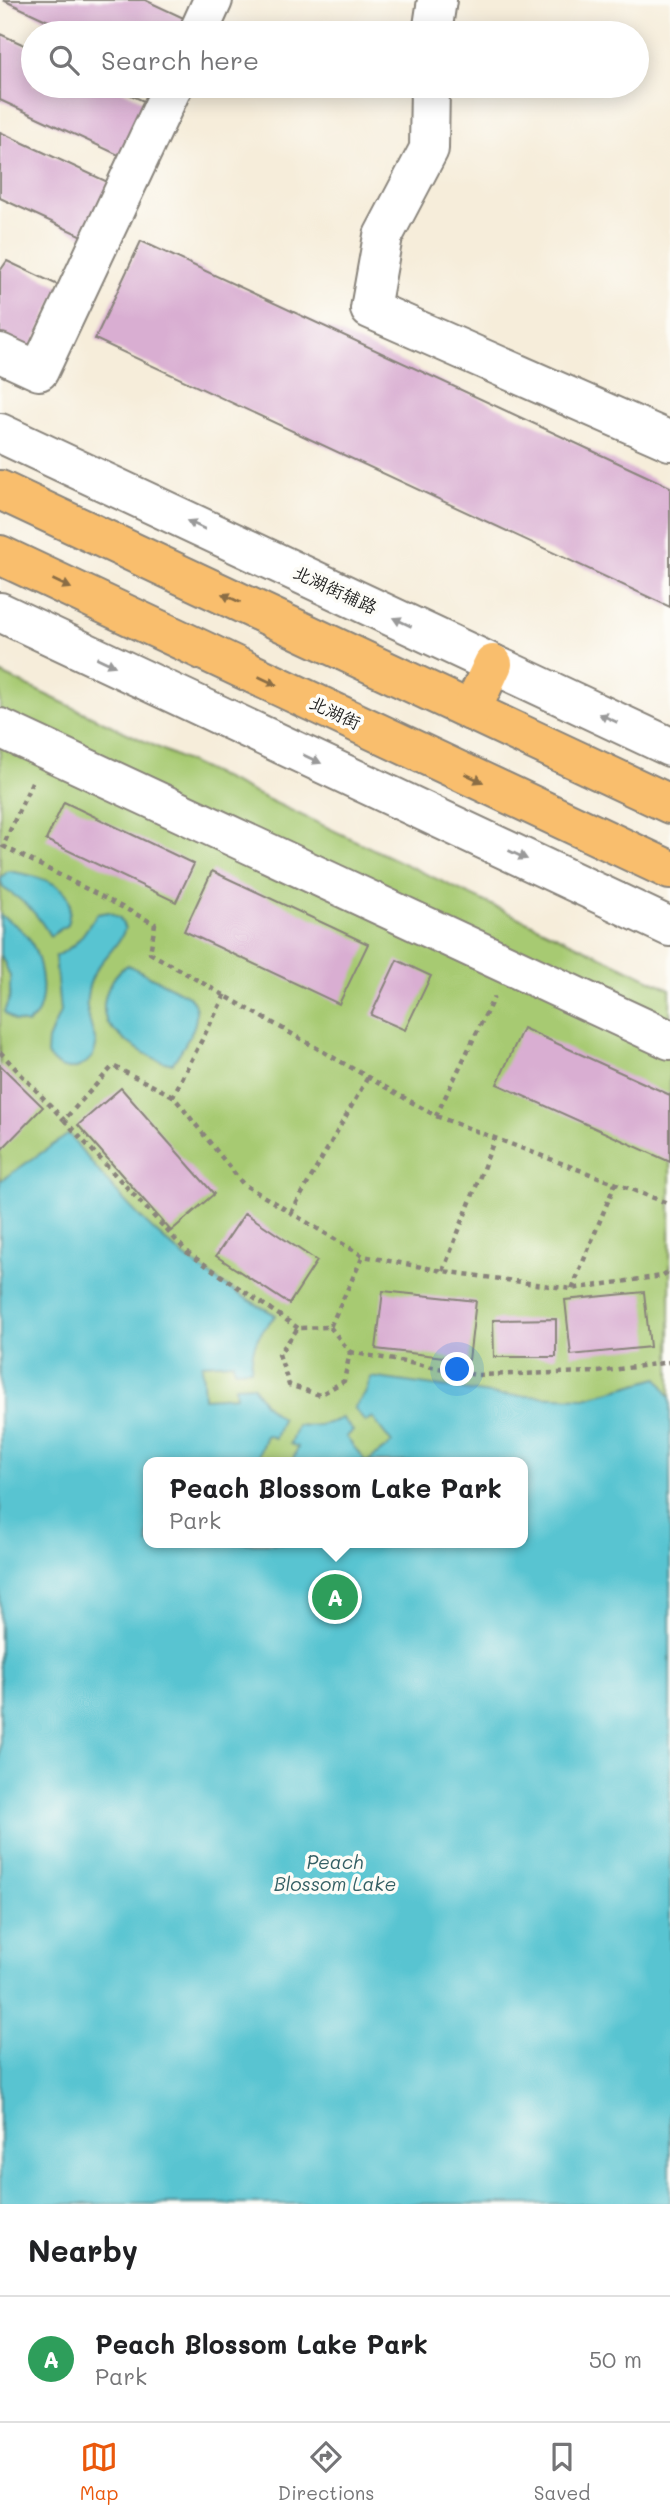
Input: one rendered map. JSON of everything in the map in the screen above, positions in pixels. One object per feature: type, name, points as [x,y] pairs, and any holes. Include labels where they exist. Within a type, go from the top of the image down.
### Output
[{"type":"main road","points":[[0,490],[670,804]]},
{"type":"main road","name":"北湖街","points":[[0,555],[670,870]]},
{"type":"main road","points":[[471,711],[493,664]]},
{"type":"street","points":[[203,21],[213,0]]},
{"type":"street","points":[[434,21],[437,0]]},
{"type":"street","points":[[0,353],[38,371],[167,98]]},
{"type":"street","points":[[430,98],[429,149],[383,236],[370,309],[670,441]]},
{"type":"street","name":"北湖街辅路","points":[[0,433],[670,747]]},
{"type":"street","points":[[0,612],[670,927]]},
{"type":"street","points":[[0,728],[670,1040]]},
{"type":"path","points":[[46,750],[1,846],[155,924],[150,953],[436,1116],[670,1204]]},
{"type":"path","points":[[436,1116],[510,965]]},
{"type":"path","points":[[173,1096],[225,995]]},
{"type":"path","points":[[0,1052],[188,1253],[298,1328],[330,1327]]},
{"type":"path","points":[[64,1120],[113,1066],[173,1096],[243,1184],[363,1256],[443,1271],[571,1289],[662,1276],[670,1269]]},
{"type":"path","points":[[292,1213],[368,1077]]},
{"type":"path","points":[[443,1271],[495,1138]]},
{"type":"path","points":[[571,1289],[615,1184]]},
{"type":"path","points":[[330,1327],[363,1256]]},
{"type":"path","points":[[330,1327],[350,1352],[476,1375],[598,1372],[670,1362]]},
{"type":"path","points":[[298,1328],[279,1354],[289,1385],[320,1395],[344,1381],[350,1352]]},
{"type":"green space","name":"Peach Blossom Lake","points":[[0,673],[670,989],[670,2204],[0,2204]]},
{"type":"water","points":[[8,871],[50,882],[64,891],[70,904],[67,925],[50,936],[30,909],[3,888],[0,878]]},
{"type":"water","points":[[109,912],[120,918],[125,929],[97,968],[88,990],[87,1007],[96,1046],[87,1062],[76,1068],[65,1068],[55,1064],[47,1055],[48,1040],[60,1012],[55,957],[84,934],[97,914]]},
{"type":"water","points":[[0,915],[27,936],[40,966],[41,1004],[36,1015],[27,1024],[15,1021],[4,1012],[10,996],[10,976],[0,953]]},
{"type":"water","points":[[128,965],[189,996],[194,1004],[196,1013],[193,1030],[173,1063],[158,1060],[140,1050],[116,1032],[106,1020],[106,993],[115,976]]},
{"type":"water","name":"Peach Blossom Lake","points":[[69,1134],[137,1215],[161,1237],[214,1278],[276,1315],[257,1339],[251,1369],[234,1370],[233,1362],[202,1364],[204,1398],[236,1396],[235,1386],[253,1385],[265,1404],[282,1419],[275,1438],[266,1435],[258,1457],[143,1457],[143,1548],[528,1548],[528,1457],[374,1457],[392,1443],[372,1417],[365,1422],[354,1408],[365,1394],[371,1377],[497,1395],[585,1398],[658,1378],[670,1398],[670,2204],[0,2204],[0,1181]]},
{"type":"water","points":[[342,1418],[353,1431],[346,1437],[362,1457],[294,1457],[298,1447],[290,1444],[297,1425],[331,1422]]},
{"type":"building","points":[[3,0],[145,0],[190,21],[48,21]]},
{"type":"building","points":[[0,34],[21,44],[21,98],[137,98],[150,104],[125,158],[0,100]]},
{"type":"building","points":[[0,132],[112,184],[86,238],[0,198]]},
{"type":"building","points":[[141,241],[670,487],[670,607],[95,339]]},
{"type":"building","points":[[7,261],[60,286],[27,357],[0,345],[0,271]]},
{"type":"building","points":[[64,802],[194,864],[176,902],[46,840]]},
{"type":"building","points":[[212,871],[368,944],[339,1004],[184,931]]},
{"type":"building","points":[[397,960],[431,976],[405,1030],[371,1015]]},
{"type":"building","points":[[523,1028],[670,1095],[670,1162],[497,1084]]},
{"type":"building","points":[[0,1065],[43,1107],[0,1151]]},
{"type":"building","points":[[121,1088],[214,1194],[171,1231],[78,1125]]},
{"type":"building","points":[[245,1213],[317,1261],[289,1304],[216,1256]]},
{"type":"building","points":[[383,1291],[476,1301],[469,1360],[376,1349]]},
{"type":"building","points":[[644,1292],[650,1347],[571,1355],[565,1300]]},
{"type":"building","points":[[556,1319],[556,1357],[494,1357],[493,1320]]},
{"type":"place","name":"Peach Blossom Lake Park","points":[[335,1597]]}]
